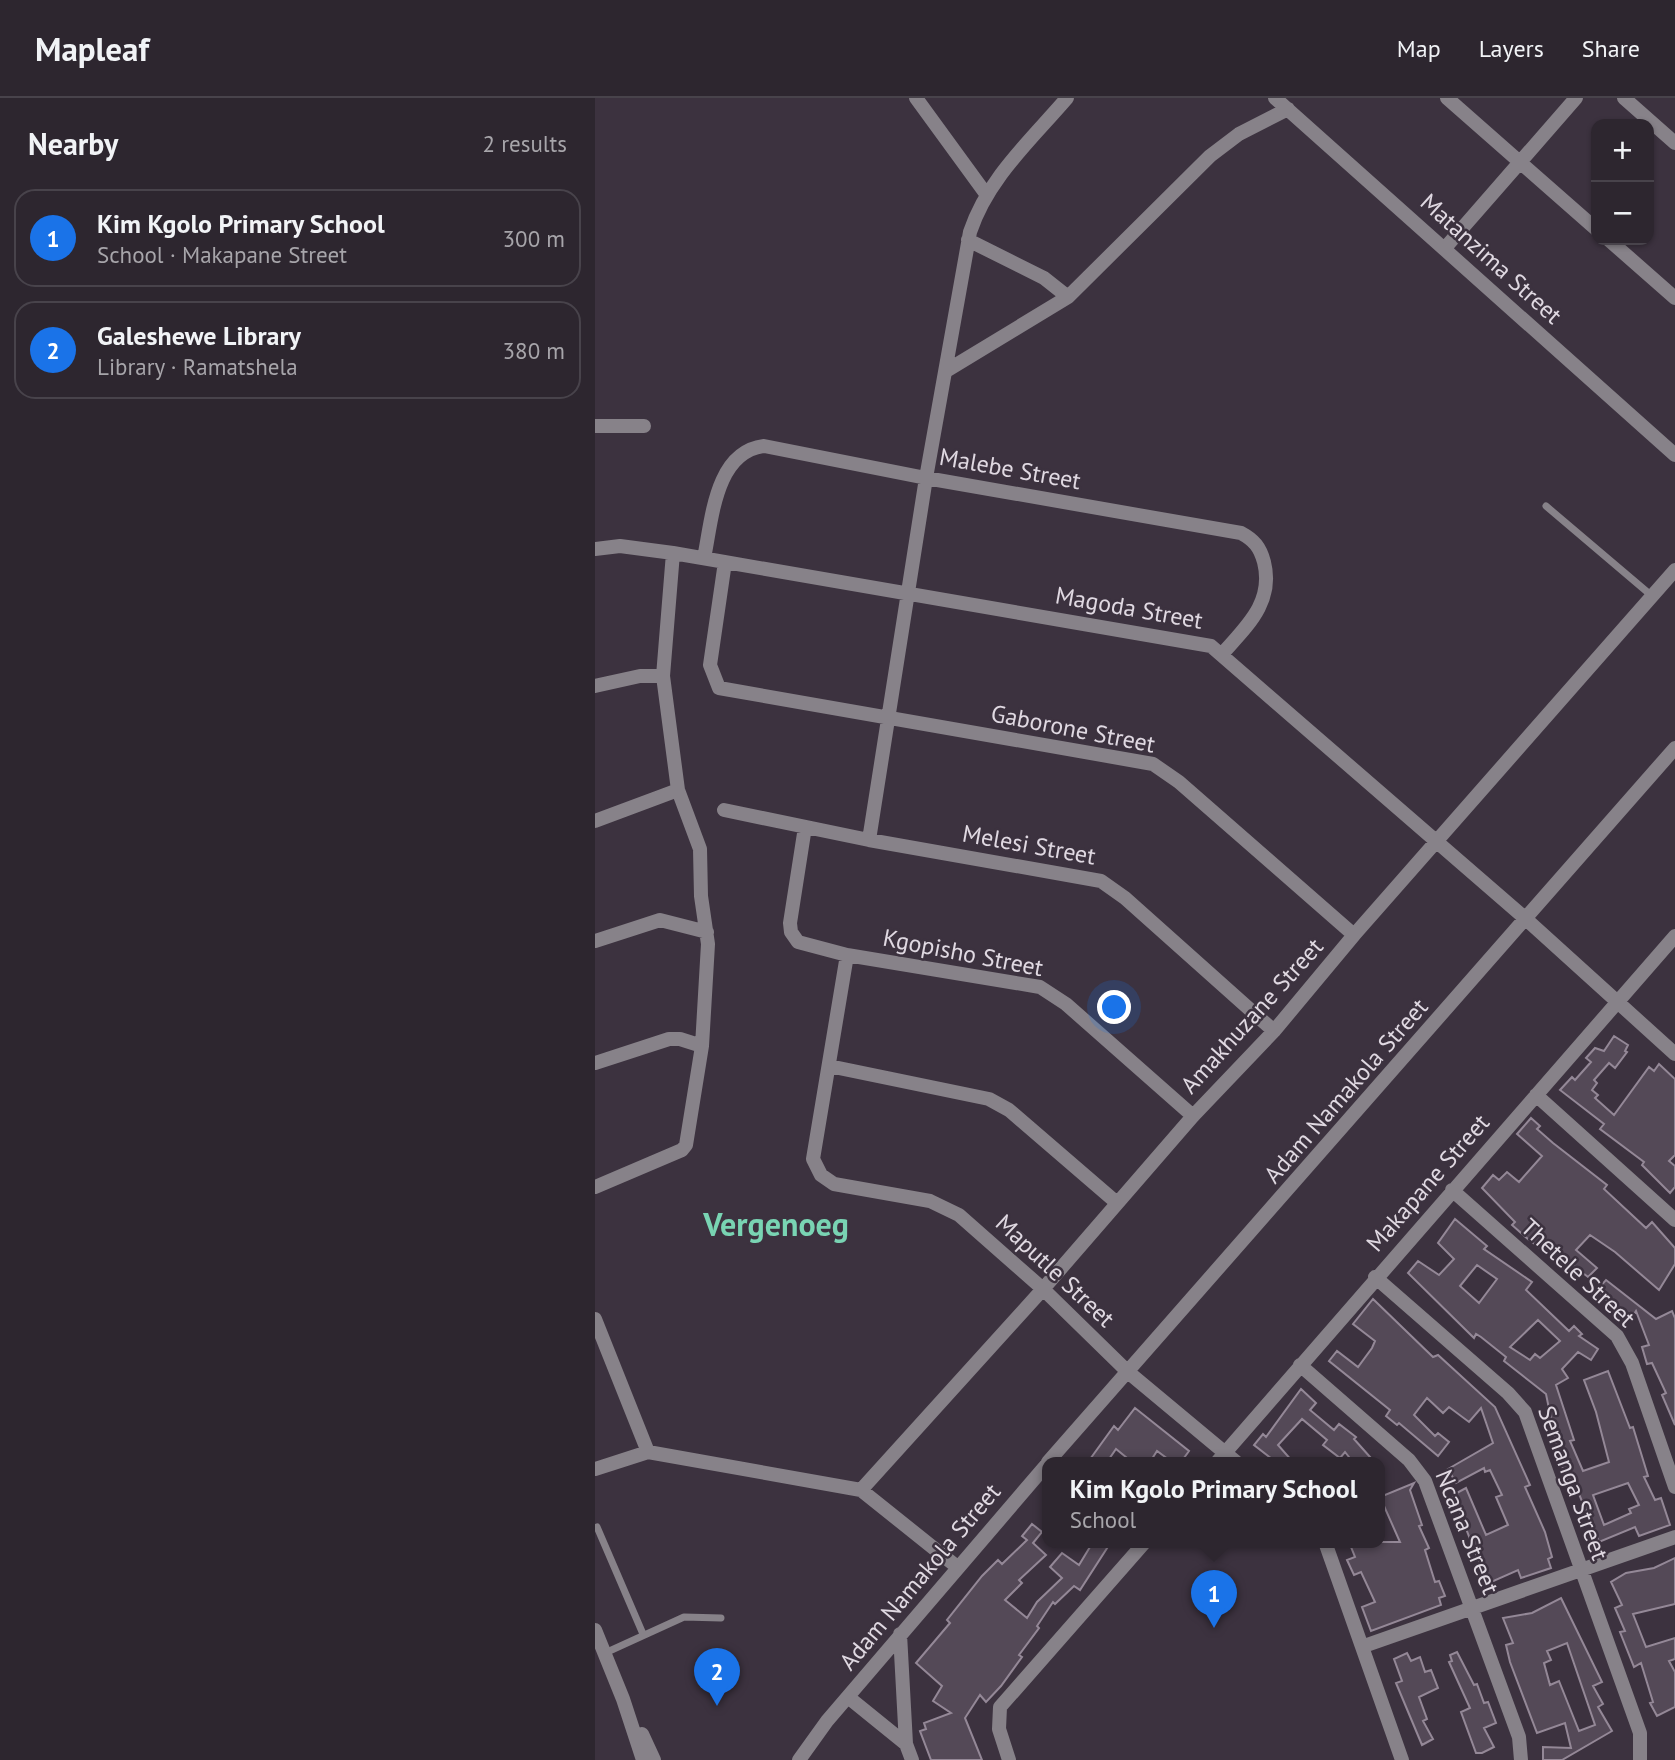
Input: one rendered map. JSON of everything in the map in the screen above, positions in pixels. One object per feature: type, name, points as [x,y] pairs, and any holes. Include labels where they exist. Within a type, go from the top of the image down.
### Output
[{"type":"street","points":[[916,98],[986,194]]},
{"type":"street","points":[[869,840],[926,478],[968,240],[976,213],[986,194],[1067,98]]},
{"type":"street","name":"Matanzima Street","points":[[1275,98],[1675,455]]},
{"type":"street","points":[[1447,98],[1591,225]]},
{"type":"street","points":[[1445,248],[1576,98]]},
{"type":"street","points":[[1624,98],[1675,143]]},
{"type":"street","points":[[946,371],[1068,297],[1210,156],[1239,134],[1288,109]]},
{"type":"street","points":[[968,240],[1044,278],[1068,297]]},
{"type":"street","points":[[1615,245],[1675,299]]},
{"type":"street","points":[[595,426],[644,426]]},
{"type":"street","name":"Malebe Street","points":[[704,558],[719,489],[726,471],[737,458],[750,449],[764,446],[926,478],[1241,533],[1258,545],[1267,573],[1266,593],[1250,623],[1223,653]]},
{"type":"street","name":"Magoda Street","points":[[595,549],[620,546],[673,553],[1200,642],[1223,653],[1675,1054]]},
{"type":"street","points":[[595,1187],[682,1150],[686,1145],[702,1046],[707,932],[701,896],[701,849],[678,790],[663,676],[673,553]]},
{"type":"street","name":"Gaborone Street","points":[[725,562],[710,665],[715,684],[726,690],[1153,764],[1179,782],[1354,935]]},
{"type":"street","name":"Amakhuzane Street","points":[[861,1490],[1043,1289],[1193,1116],[1274,1031],[1354,935],[1675,570]]},
{"type":"street","points":[[595,686],[640,676],[663,676]]},
{"type":"street","name":"Adam Namakola Street","points":[[1052,1457],[1527,920],[1675,748]]},
{"type":"street","points":[[595,821],[678,790]]},
{"type":"street","name":"Melesi Street","points":[[724,810],[869,840],[1101,881],[1125,898],[1274,1031]]},
{"type":"street","name":"Kgopisho Street","points":[[805,827],[791,932],[804,945],[847,955],[1040,987],[1066,1003],[1193,1116]]},
{"type":"street","points":[[595,941],[660,920],[707,932]]},
{"type":"street","name":"Makapane Street","points":[[1228,1457],[1300,1365],[1375,1277],[1675,936]]},
{"type":"street","points":[[847,955],[829,1066],[989,1099],[1009,1110],[1117,1203]]},
{"type":"street","points":[[595,1063],[669,1039],[680,1039],[702,1046]]},
{"type":"street","name":"Maputle Street","points":[[829,1066],[813,1159],[817,1168],[834,1184],[930,1200],[970,1224],[1043,1289],[1128,1372],[1224,1457]]},
{"type":"street","points":[[1536,1094],[1675,1220]]},
{"type":"street","name":"Thetele Street","points":[[1452,1190],[1617,1336],[1632,1363],[1675,1487]]},
{"type":"street","name":"Semanga Street","points":[[1375,1277],[1518,1402],[1530,1423],[1640,1734],[1640,1760]]},
{"type":"street","points":[[595,1319],[648,1452]]},
{"type":"street","name":"Ncana Street","points":[[1300,1365],[1418,1470],[1435,1501],[1519,1737],[1521,1760]]},
{"type":"street","points":[[595,1469],[648,1452],[861,1490],[957,1566]]},
{"type":"street","name":"Adam Namakola Street","points":[[816,1733],[1042,1469]]},
{"type":"street","points":[[1364,1646],[1675,1537]]},
{"type":"street","points":[[1009,1760],[999,1729],[1000,1707],[1140,1548]]},
{"type":"street","points":[[1327,1548],[1402,1760]]},
{"type":"street","points":[[595,1630],[623,1699],[643,1760]]},
{"type":"street","points":[[900,1634],[906,1744],[912,1760]]},
{"type":"street","points":[[848,1697],[906,1744]]},
{"type":"street","points":[[623,1699],[654,1760]]},
{"type":"street","points":[[787,1760],[816,1733]]},
{"type":"street","points":[[799,1760],[816,1733]]},
{"type":"lane","points":[[1546,506],[1652,596]]},
{"type":"lane","points":[[597,1527],[643,1634]]},
{"type":"lane","points":[[604,1653],[684,1617],[721,1618]]},
{"type":"building","points":[[1614,1036],[1628,1045],[1625,1051],[1627,1052],[1615,1068],[1609,1063],[1594,1080],[1597,1083],[1592,1090],[1598,1095],[1595,1098],[1614,1115],[1649,1067],[1654,1071],[1659,1064],[1675,1079],[1675,1155],[1669,1161],[1675,1166],[1675,1187],[1670,1193],[1642,1165],[1644,1162],[1600,1129],[1604,1124],[1560,1090],[1572,1077],[1575,1080],[1591,1062],[1586,1058],[1595,1048],[1604,1051]]},
{"type":"building","points":[[1531,1118],[1540,1126],[1537,1129],[1607,1185],[1604,1189],[1646,1228],[1652,1222],[1675,1248],[1675,1264],[1659,1290],[1615,1252],[1590,1235],[1576,1250],[1597,1268],[1588,1277],[1555,1251],[1551,1256],[1512,1225],[1515,1222],[1482,1188],[1493,1175],[1499,1180],[1507,1172],[1519,1182],[1542,1156],[1517,1134]]},
{"type":"building","points":[[1455,1219],[1487,1246],[1484,1249],[1532,1282],[1526,1290],[1569,1331],[1574,1326],[1582,1334],[1579,1336],[1598,1349],[1591,1360],[1578,1352],[1562,1369],[1568,1378],[1556,1385],[1574,1440],[1570,1441],[1583,1471],[1609,1462],[1596,1412],[1584,1380],[1608,1371],[1630,1428],[1633,1427],[1648,1476],[1644,1477],[1655,1500],[1661,1498],[1670,1525],[1639,1536],[1635,1527],[1599,1542],[1579,1494],[1573,1496],[1559,1458],[1546,1394],[1504,1361],[1506,1357],[1481,1337],[1476,1334],[1474,1338],[1408,1273],[1418,1261],[1439,1275],[1454,1259],[1438,1243]],"holes":[[[1477,1265],[1497,1279],[1479,1303],[1460,1286]],[[1538,1320],[1560,1341],[1540,1358],[1535,1354],[1530,1360],[1510,1347]],[[1628,1483],[1639,1505],[1629,1509],[1631,1513],[1604,1525],[1593,1495]]]},
{"type":"building","points":[[1606,1280],[1656,1319],[1672,1311],[1675,1318],[1675,1425],[1662,1395],[1666,1393],[1652,1363],[1647,1364],[1642,1347],[1649,1345],[1636,1311],[1631,1319],[1615,1309],[1597,1290]]},
{"type":"building","points":[[1373,1299],[1433,1357],[1438,1355],[1495,1407],[1530,1485],[1525,1487],[1545,1532],[1552,1557],[1548,1559],[1551,1568],[1521,1578],[1518,1570],[1489,1583],[1477,1557],[1453,1495],[1466,1488],[1486,1535],[1508,1525],[1496,1497],[1502,1495],[1490,1470],[1485,1472],[1484,1468],[1456,1483],[1448,1469],[1493,1443],[1481,1408],[1469,1422],[1449,1407],[1443,1413],[1427,1398],[1414,1415],[1435,1436],[1438,1433],[1449,1442],[1438,1456],[1399,1423],[1397,1425],[1386,1416],[1390,1410],[1329,1361],[1337,1351],[1358,1367],[1372,1348],[1375,1341],[1353,1324]]},
{"type":"building","points":[[1301,1389],[1316,1403],[1310,1410],[1334,1430],[1339,1424],[1356,1437],[1354,1439],[1370,1457],[1349,1457],[1345,1452],[1339,1457],[1323,1445],[1327,1440],[1302,1419],[1278,1445],[1289,1457],[1270,1457],[1254,1445],[1263,1434],[1266,1437]]},
{"type":"building","points":[[1135,1408],[1189,1451],[1185,1457],[1165,1457],[1157,1451],[1153,1457],[1126,1457],[1116,1449],[1110,1457],[1092,1457],[1114,1426],[1118,1430]]},
{"type":"building","points":[[1414,1483],[1410,1490],[1422,1525],[1419,1526],[1429,1548],[1425,1550],[1435,1582],[1439,1581],[1445,1596],[1439,1598],[1441,1605],[1371,1631],[1362,1607],[1375,1602],[1361,1572],[1354,1575],[1347,1560],[1355,1557],[1351,1548],[1385,1548],[1385,1542],[1400,1542],[1385,1508],[1385,1495]]},
{"type":"building","points":[[1032,1524],[1042,1532],[1033,1543],[1046,1555],[1019,1580],[1022,1583],[1005,1600],[1027,1618],[1037,1602],[1062,1578],[1050,1567],[1062,1553],[1079,1565],[1089,1548],[1107,1548],[1080,1590],[1074,1586],[1055,1604],[1053,1602],[1037,1626],[1039,1628],[1019,1655],[1022,1657],[1001,1686],[986,1702],[980,1695],[965,1718],[982,1760],[931,1760],[920,1731],[926,1729],[924,1723],[951,1713],[933,1701],[942,1686],[916,1663],[950,1623],[947,1620],[982,1576],[998,1560],[1002,1564],[1027,1540],[1022,1536]]},
{"type":"building","points":[[1675,1558],[1675,1604],[1633,1614],[1646,1647],[1675,1638],[1675,1659],[1669,1661],[1675,1672],[1675,1707],[1657,1716],[1650,1703],[1653,1702],[1641,1663],[1634,1667],[1620,1632],[1625,1631],[1615,1608],[1622,1605],[1611,1582],[1626,1573],[1654,1568]]},
{"type":"building","points":[[1561,1598],[1602,1682],[1593,1686],[1603,1704],[1598,1707],[1612,1731],[1562,1760],[1543,1760],[1543,1747],[1571,1748],[1565,1723],[1537,1733],[1506,1645],[1513,1643],[1503,1618],[1532,1613]],"holes":[[[1567,1643],[1595,1725],[1579,1731],[1559,1681],[1550,1685],[1544,1663],[1551,1660],[1547,1651]]]},
{"type":"building","points":[[1457,1652],[1474,1685],[1477,1684],[1484,1703],[1488,1702],[1496,1723],[1484,1728],[1494,1747],[1482,1753],[1476,1753],[1461,1712],[1470,1708],[1449,1662],[1452,1661],[1450,1655]]},
{"type":"building","points":[[1407,1653],[1411,1661],[1420,1657],[1425,1672],[1431,1670],[1438,1688],[1419,1697],[1427,1719],[1423,1721],[1433,1739],[1422,1745],[1396,1683],[1402,1681],[1394,1659]]},
{"type":"place","name":"Kim Kgolo Primary School","points":[[1214,1628]]},
{"type":"place","name":"Galeshewe Library","points":[[717,1706]]},
{"type":"district","name":"Vergenoeg","points":[[776,1225]]}]
